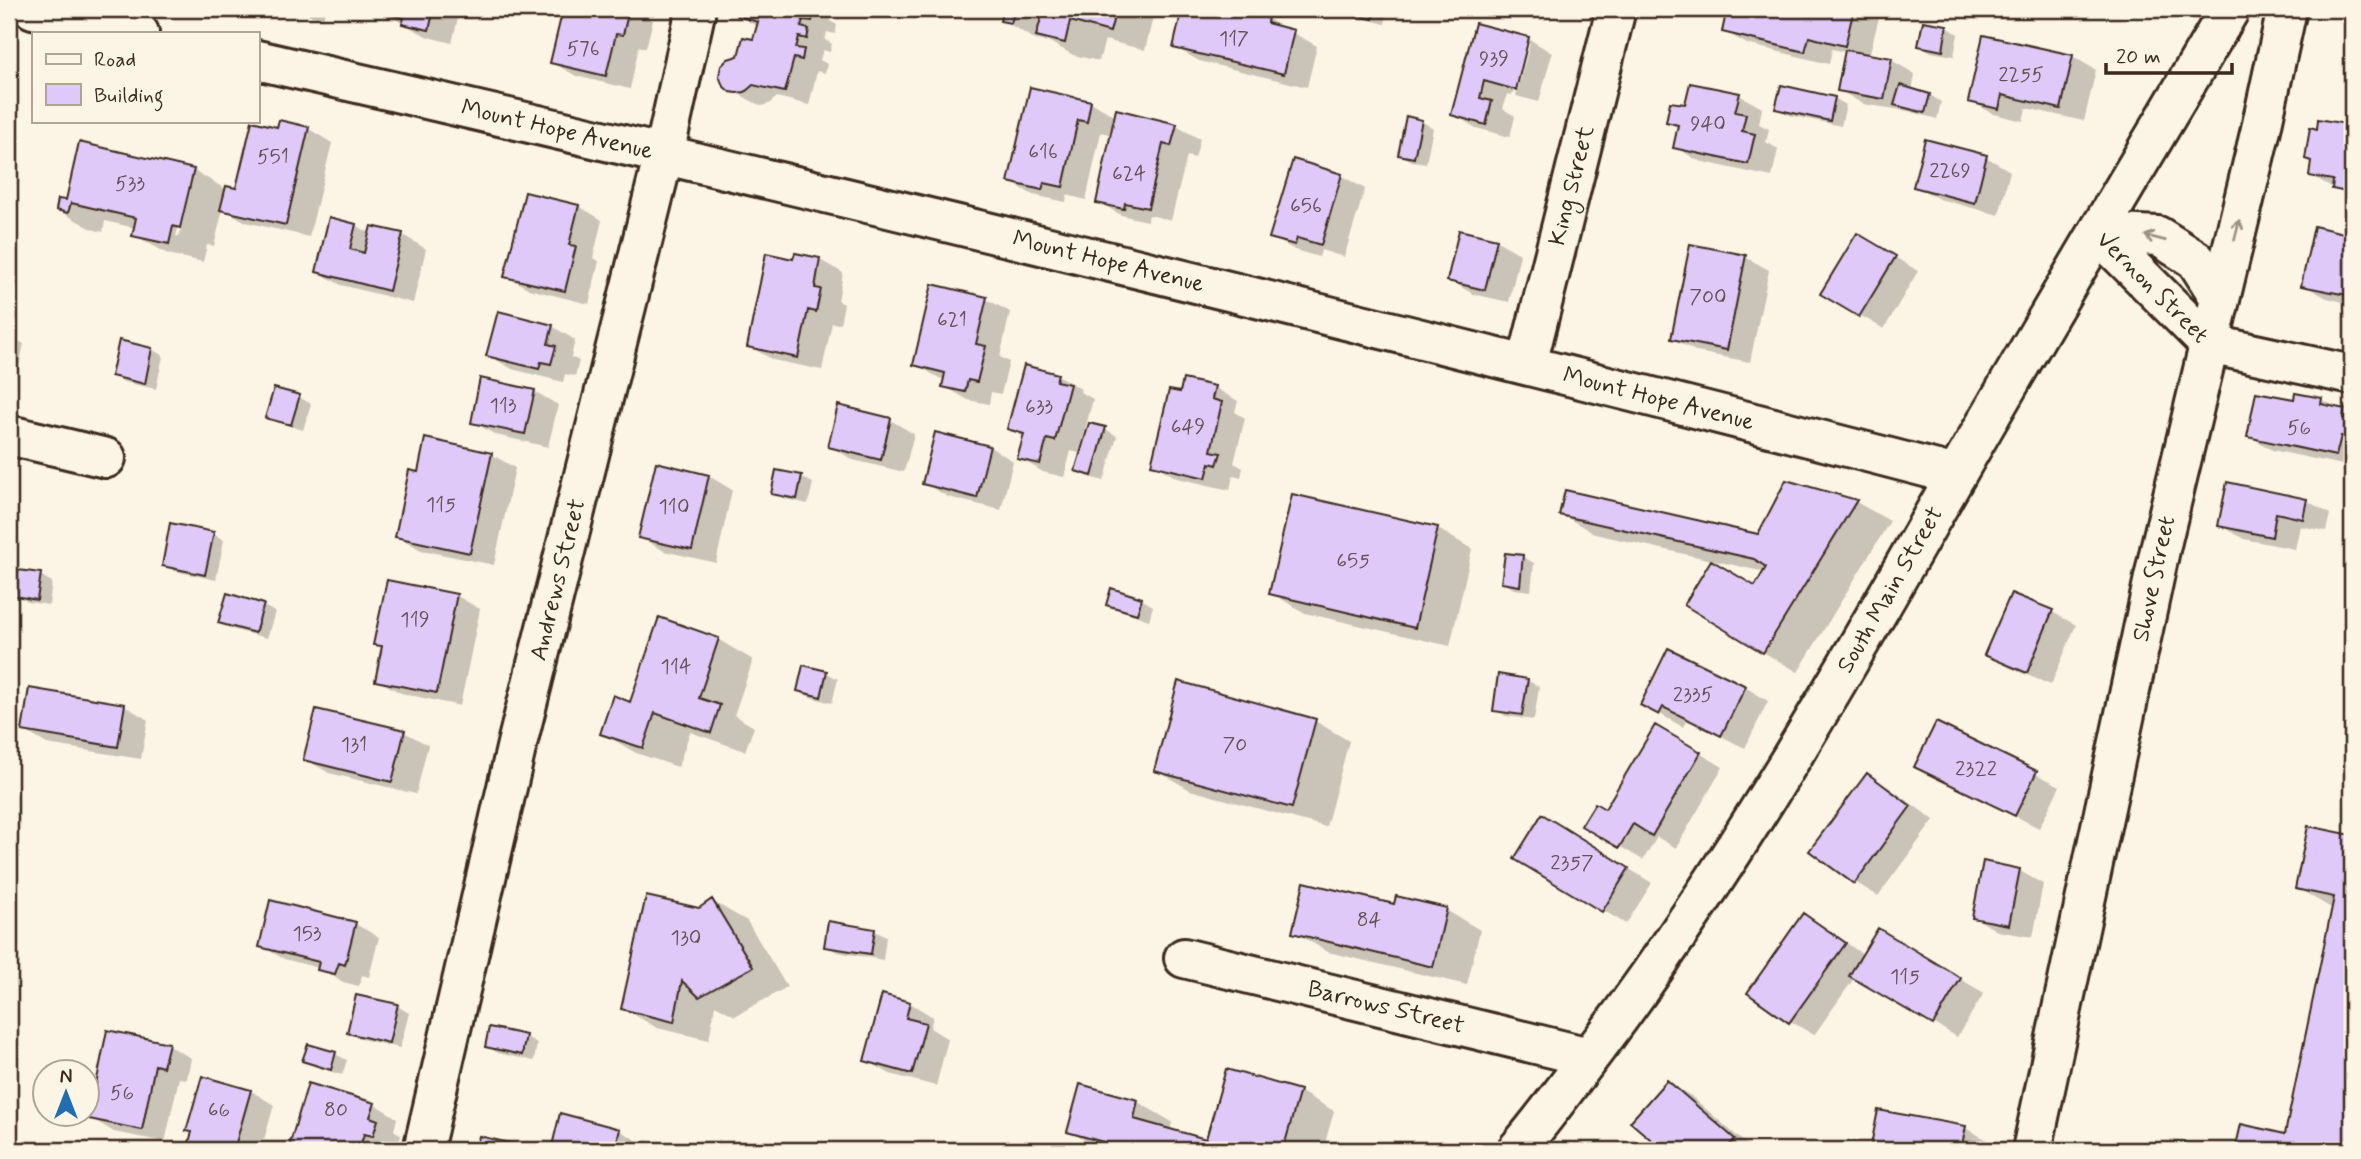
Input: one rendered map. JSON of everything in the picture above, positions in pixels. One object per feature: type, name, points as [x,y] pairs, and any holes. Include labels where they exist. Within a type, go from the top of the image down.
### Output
[{"type":"street","points":[[33,9],[135,32]]},
{"type":"street","name":"Andrews Street","points":[[423,1150],[517,744],[664,154],[696,9]]},
{"type":"street","name":"South Main Street","points":[[1517,1150],[1589,1058],[1689,921],[1737,846],[1866,634],[1956,475],[2230,9]]},
{"type":"street","name":"Shove Street","points":[[2032,1150],[2161,545],[2261,129],[2287,9]]},
{"type":"street","name":"King Street","points":[[1527,364],[1606,11]]},
{"type":"street","name":"Mount Hope Avenue","points":[[259,60],[664,154],[1527,364],[1956,475]]},
{"type":"street","name":"Vernon Street","points":[[2098,233],[2158,236],[2196,260],[2220,298]]},
{"type":"street","name":"Vernon Street","points":[[2098,233],[2209,344],[2352,375]]},
{"type":"street","points":[[9,435],[106,458]]},
{"type":"street","name":"Barrows Street","points":[[1184,958],[1589,1058]]},
{"type":"building","points":[[379,9],[434,9],[429,30],[402,24],[404,18],[378,12]]},
{"type":"building","points":[[563,9],[629,9],[623,35],[616,34],[606,76],[550,63]]},
{"type":"building","points":[[739,9],[814,10],[812,21],[803,20],[801,27],[809,29],[807,39],[799,37],[796,48],[804,49],[802,60],[794,58],[785,92],[753,85],[745,92],[736,93],[723,86],[719,76],[721,66],[728,59],[738,56],[743,37],[753,39],[758,22],[737,16]]},
{"type":"building","points":[[1003,9],[1015,9],[1011,23],[1000,21]]},
{"type":"building","points":[[1018,9],[1116,9],[1110,32],[1070,21],[1065,43],[1036,36],[1042,15]]},
{"type":"building","points":[[1182,9],[1233,9],[1268,17],[1267,23],[1294,30],[1284,74],[1173,48]]},
{"type":"building","points":[[1353,9],[1375,9],[1373,19],[1351,14]]},
{"type":"building","points":[[1712,9],[1854,9],[1845,46],[1809,37],[1805,52],[1722,32],[1725,18],[1710,14]]},
{"type":"building","points":[[1923,21],[1947,25],[1943,51],[1918,46]]},
{"type":"building","points":[[1475,23],[1529,37],[1516,90],[1484,81],[1480,98],[1492,101],[1486,125],[1451,115]]},
{"type":"building","points":[[1983,35],[2073,55],[2061,109],[2002,95],[1999,109],[1968,102]]},
{"type":"building","points":[[1845,50],[1892,58],[1884,99],[1837,91]]},
{"type":"building","points":[[1690,83],[1740,93],[1735,112],[1746,114],[1742,131],[1755,134],[1748,164],[1673,148],[1678,125],[1666,122],[1670,102],[1685,104]]},
{"type":"building","points":[[1781,85],[1835,97],[1830,121],[1775,109]]},
{"type":"building","points":[[1900,85],[1930,94],[1925,113],[1894,105]]},
{"type":"building","points":[[1030,87],[1091,101],[1087,122],[1078,120],[1063,187],[1044,183],[1042,190],[1008,182]]},
{"type":"building","points":[[1116,109],[1177,124],[1171,146],[1163,144],[1148,208],[1125,203],[1124,209],[1096,203]]},
{"type":"building","points":[[1406,116],[1422,120],[1414,158],[1398,155]]},
{"type":"building","points":[[2318,119],[2352,125],[2352,193],[2332,189],[2333,180],[2309,176],[2311,161],[2305,159],[2310,127],[2317,129]]},
{"type":"building","points":[[279,120],[309,127],[286,225],[220,210],[226,186],[236,188],[252,122],[277,127]]},
{"type":"building","points":[[1925,139],[1987,155],[1975,203],[1913,187]]},
{"type":"building","points":[[79,142],[194,169],[180,228],[173,226],[169,244],[132,236],[136,218],[71,203],[68,213],[56,210],[58,199],[66,200]]},
{"type":"building","points":[[1293,159],[1342,174],[1321,245],[1297,238],[1295,245],[1269,238]]},
{"type":"building","points":[[525,192],[579,205],[569,245],[576,246],[565,291],[504,277]]},
{"type":"building","points":[[329,217],[356,224],[350,249],[364,253],[371,226],[403,233],[389,291],[316,272]]},
{"type":"building","points":[[2314,226],[2352,235],[2352,296],[2301,286]]},
{"type":"building","points":[[1459,230],[1497,239],[1485,290],[1447,281]]},
{"type":"building","points":[[1857,233],[1896,256],[1859,317],[1820,294]]},
{"type":"building","points":[[1690,244],[1746,255],[1727,350],[1671,339]]},
{"type":"building","points":[[766,253],[793,259],[795,253],[820,258],[815,288],[821,289],[816,312],[808,310],[798,358],[747,347]]},
{"type":"building","points":[[932,284],[987,297],[976,344],[986,346],[977,382],[968,380],[965,392],[942,387],[945,373],[913,365]]},
{"type":"building","points":[[498,311],[553,325],[548,344],[556,346],[551,364],[541,362],[539,369],[486,356]]},
{"type":"building","points":[[119,340],[152,348],[145,384],[111,376]]},
{"type":"building","points":[[1024,365],[1058,374],[1056,381],[1070,384],[1055,441],[1047,439],[1040,464],[1017,459],[1024,434],[1007,429]]},
{"type":"building","points":[[480,378],[535,390],[525,434],[471,423]]},
{"type":"building","points":[[1183,379],[1215,386],[1212,399],[1222,402],[1211,451],[1221,453],[1217,465],[1210,463],[1206,478],[1151,465],[1169,390],[1180,392]]},
{"type":"building","points":[[274,388],[300,395],[291,425],[265,418]]},
{"type":"building","points":[[2256,392],[2294,399],[2295,393],[2322,398],[2321,404],[2345,409],[2343,418],[2351,420],[2347,437],[2341,436],[2336,456],[2247,437]]},
{"type":"building","points":[[838,405],[891,418],[881,460],[828,447]]},
{"type":"building","points":[[1089,423],[1106,427],[1092,476],[1075,471]]},
{"type":"building","points":[[935,432],[990,446],[977,498],[922,484]]},
{"type":"building","points":[[425,438],[492,453],[470,553],[395,537],[409,470],[418,472]]},
{"type":"building","points":[[656,462],[709,475],[692,550],[638,538]]},
{"type":"building","points":[[776,470],[802,475],[797,499],[771,494]]},
{"type":"building","points":[[1786,480],[1857,500],[1763,653],[1684,605],[1711,560],[1755,586],[1766,567],[1754,559],[1559,515],[1565,490],[1758,534]]},
{"type":"building","points":[[2227,482],[2307,499],[2303,519],[2276,513],[2272,537],[2218,526]]},
{"type":"building","points":[[1292,494],[1438,527],[1415,628],[1269,594]]},
{"type":"building","points":[[170,523],[214,532],[205,575],[162,566]]},
{"type":"building","points":[[1505,553],[1523,555],[1520,586],[1501,583]]},
{"type":"building","points":[[18,570],[41,573],[37,600],[15,596]]},
{"type":"building","points":[[387,580],[457,594],[437,693],[375,681],[382,646],[373,645]]},
{"type":"building","points":[[1111,588],[1142,598],[1137,614],[1106,605]]},
{"type":"building","points":[[227,593],[264,604],[255,633],[218,623]]},
{"type":"building","points":[[2011,593],[2053,610],[2027,673],[1984,655]]},
{"type":"building","points":[[659,617],[719,638],[699,698],[720,705],[711,733],[655,713],[643,748],[600,734],[613,695],[630,702]]},
{"type":"building","points":[[1668,648],[1746,686],[1721,736],[1663,707],[1659,715],[1640,705]]},
{"type":"building","points":[[803,665],[827,671],[821,697],[797,691]]},
{"type":"building","points":[[1498,674],[1528,679],[1522,715],[1493,711]]},
{"type":"building","points":[[1178,681],[1316,719],[1292,808],[1154,771]]},
{"type":"building","points":[[29,688],[125,704],[118,747],[22,731]]},
{"type":"building","points":[[316,709],[405,730],[392,782],[303,760]]},
{"type":"building","points":[[1936,722],[2037,771],[2015,816],[1914,767]]},
{"type":"building","points":[[1655,725],[1701,752],[1652,836],[1633,824],[1619,848],[1581,826],[1595,803],[1605,809]]},
{"type":"building","points":[[1867,773],[1911,806],[1854,884],[1809,851]]},
{"type":"building","points":[[1542,814],[1629,868],[1602,912],[1514,859]]},
{"type":"building","points":[[2308,826],[2352,835],[2352,1150],[2235,1150],[2241,1124],[2285,1134],[2334,897],[2295,889]]},
{"type":"building","points":[[1983,861],[2020,869],[2009,925],[1972,918]]},
{"type":"building","points":[[1304,882],[1394,904],[1396,896],[1447,908],[1433,967],[1292,933]]},
{"type":"building","points":[[646,896],[699,908],[712,899],[753,967],[699,997],[682,981],[674,1022],[621,1009]]},
{"type":"building","points":[[270,900],[356,922],[345,965],[339,963],[335,974],[317,970],[319,962],[259,947]]},
{"type":"building","points":[[1803,913],[1846,943],[1789,1023],[1747,993]]},
{"type":"building","points":[[828,921],[875,929],[871,954],[824,947]]},
{"type":"building","points":[[1878,928],[1961,978],[1933,1025],[1849,976]]},
{"type":"building","points":[[882,994],[910,1002],[906,1018],[926,1023],[912,1074],[864,1061]]},
{"type":"building","points":[[356,995],[398,1004],[389,1043],[347,1033]]},
{"type":"building","points":[[489,1027],[526,1035],[522,1055],[485,1047]]},
{"type":"building","points":[[107,1030],[169,1043],[163,1067],[155,1065],[142,1130],[102,1122],[101,1058]]},
{"type":"building","points":[[308,1044],[336,1052],[331,1070],[302,1061]]},
{"type":"building","points":[[1226,1069],[1300,1090],[1283,1150],[1132,1150],[1067,1132],[1080,1084],[1138,1100],[1134,1119],[1206,1139]]},
{"type":"building","points":[[202,1076],[251,1090],[234,1150],[218,1150],[189,1142],[192,1132],[186,1131]]},
{"type":"building","points":[[1667,1080],[1735,1139],[1725,1150],[1663,1150],[1630,1122]]},
{"type":"building","points":[[308,1083],[375,1103],[370,1117],[378,1120],[373,1136],[364,1134],[359,1150],[288,1150]]},
{"type":"building","points":[[1878,1110],[1966,1126],[1961,1150],[1870,1150]]},
{"type":"building","points":[[560,1113],[620,1129],[615,1150],[551,1150]]},
{"type":"building","points":[[479,1136],[531,1148],[476,1150]]}]
